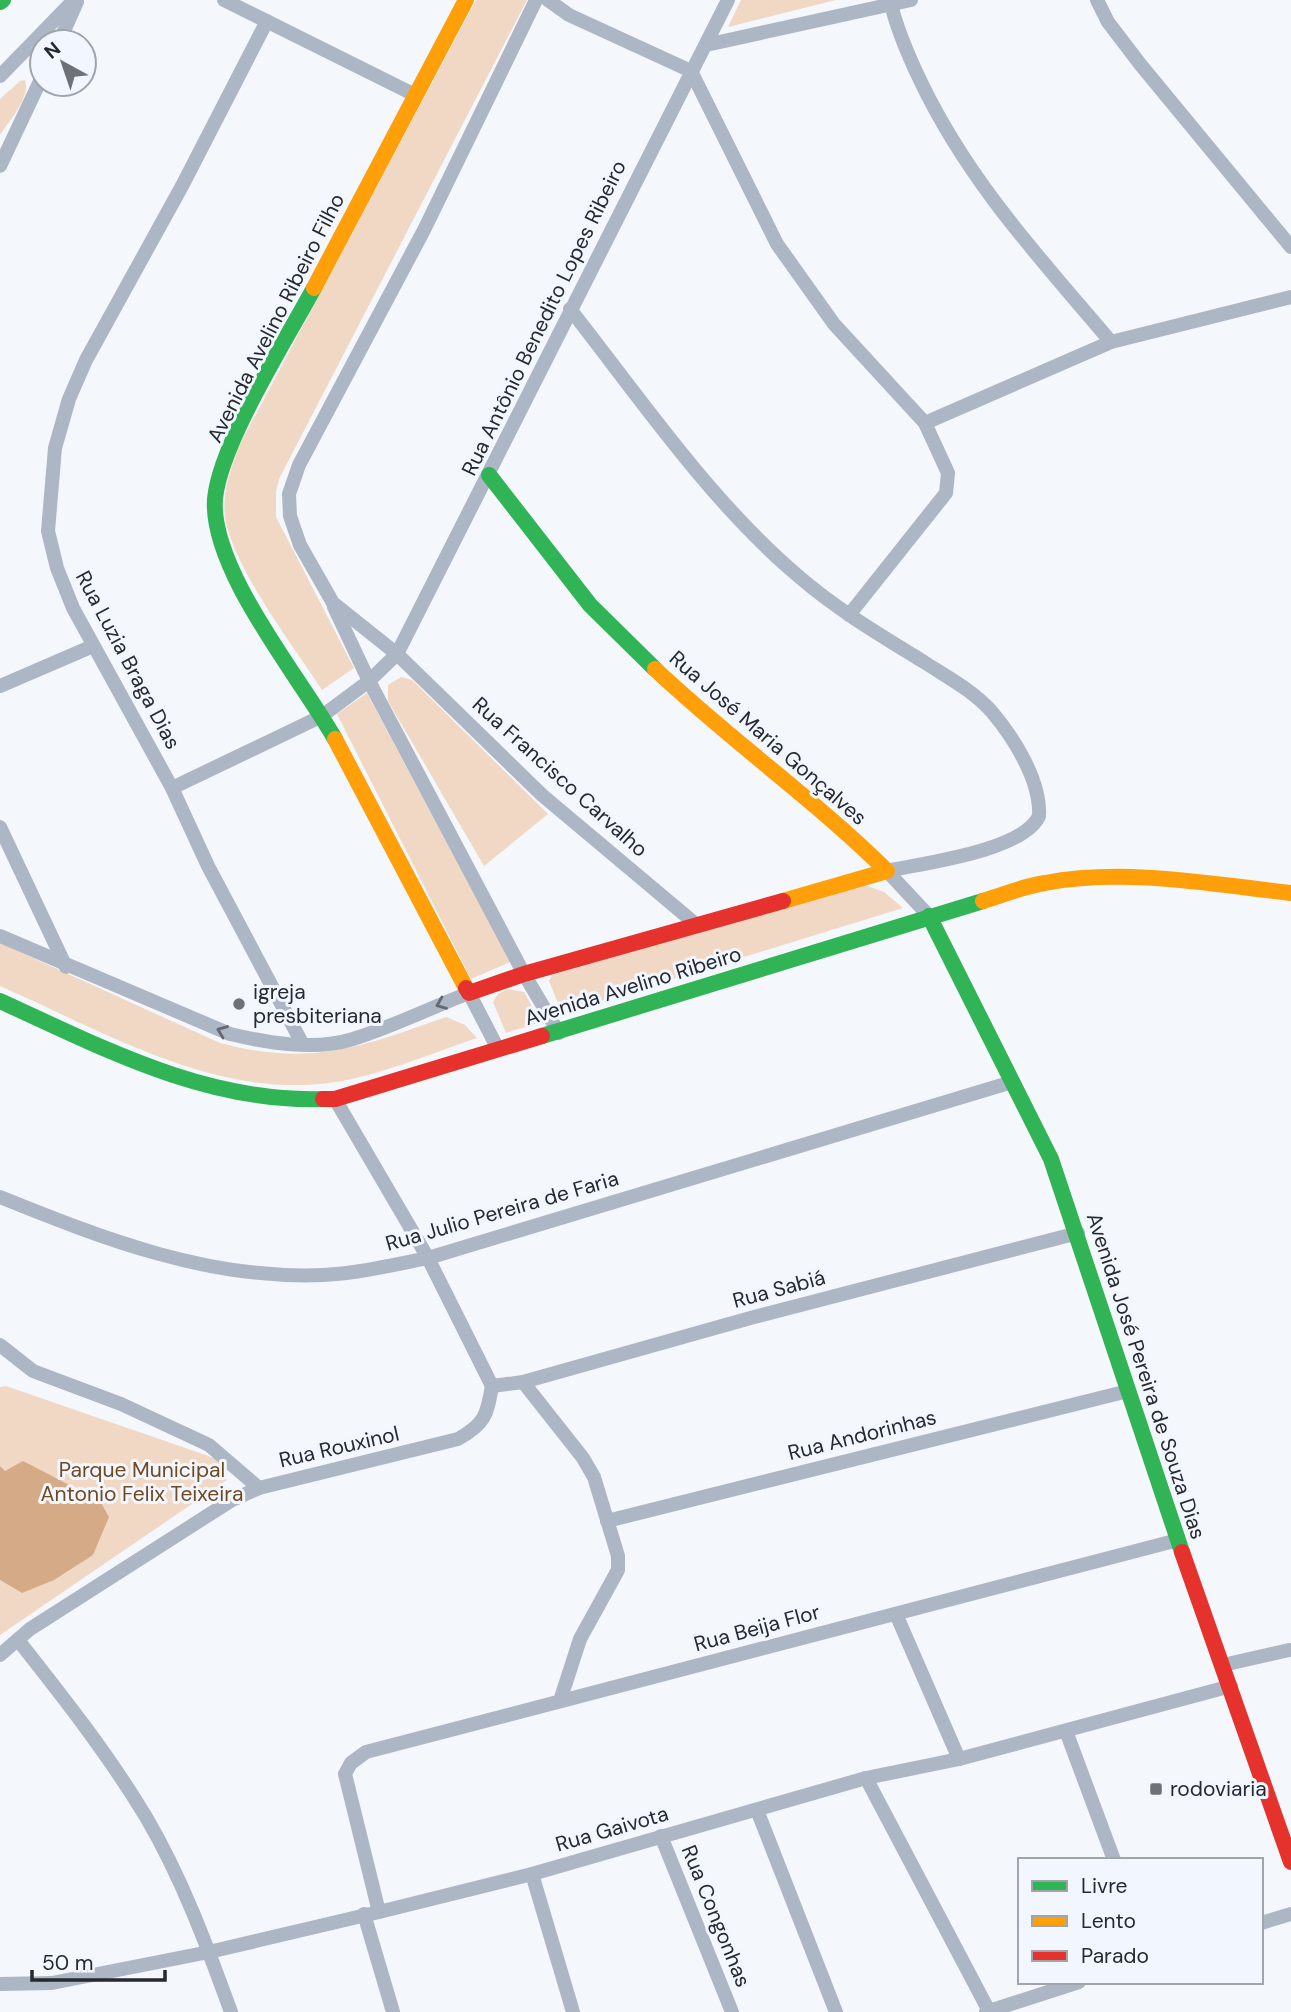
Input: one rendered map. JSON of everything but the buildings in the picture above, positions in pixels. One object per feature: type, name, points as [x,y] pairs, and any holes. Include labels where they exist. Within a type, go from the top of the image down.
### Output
[{"type":"main road","name":"Avenida Avelino Ribeiro Filho","points":[[466,0],[236,435],[214,497],[216,520],[224,547],[241,586],[322,716],[468,993]]},
{"type":"main road","name":"Rua José Maria Gonçalves","points":[[489,475],[590,605],[626,642],[710,721],[840,825],[887,871]]},
{"type":"main road","points":[[468,993],[524,974],[887,871]]},
{"type":"main road","name":"Avenida Avelino Ribeiro","points":[[0,1001],[162,1072],[220,1090],[276,1099],[335,1099],[559,1033],[929,916],[1044,883],[1070,879],[1124,879],[1291,893]]},
{"type":"main road","name":"Avenida José Pereira de Souza Dias","points":[[929,916],[1051,1159],[1078,1233],[1178,1540],[1291,1862]]},
{"type":"street","points":[[65,28],[76,0]]},
{"type":"street","points":[[0,76],[76,0]]},
{"type":"street","points":[[224,0],[415,95]]},
{"type":"street","points":[[536,0],[424,230],[293,479],[289,494],[290,516],[300,545],[524,974],[559,1033]]},
{"type":"street","points":[[548,0],[569,15],[691,71],[777,244],[834,324],[925,423],[948,473],[946,493],[849,615]]},
{"type":"street","name":"Rua Antônio Benedito Lopes Ribeiro","points":[[172,788],[322,716],[369,681],[397,654],[728,0]]},
{"type":"street","points":[[706,45],[890,2],[911,0]]},
{"type":"street","points":[[1097,0],[1108,22],[1140,64],[1291,247]]},
{"type":"street","points":[[890,2],[909,57],[958,153],[987,195],[1111,342]]},
{"type":"street","name":"Rua Luzia Braga Dias","points":[[267,21],[182,186],[86,359],[55,448],[48,531],[57,568],[93,646],[172,788],[208,866],[302,1043]]},
{"type":"street","points":[[0,166],[32,98]]},
{"type":"street","points":[[925,423],[1111,342],[1291,297]]},
{"type":"street","points":[[570,309],[715,491],[757,538],[797,576],[849,615],[969,691],[990,710],[1025,764],[1040,808],[1036,824],[1005,843],[887,871],[929,916]]},
{"type":"street","points":[[332,603],[397,654]]},
{"type":"street","points":[[0,686],[93,646]]},
{"type":"street","name":"Rua Francisco Carvalho","points":[[397,654],[542,795],[698,926]]},
{"type":"street","points":[[0,827],[66,967]]},
{"type":"street","points":[[0,936],[66,967],[230,1034],[262,1042],[320,1044],[352,1039],[468,993],[498,1049]]},
{"type":"street","name":"Rua Julio Pereira de Faria","points":[[0,1197],[150,1253],[224,1270],[321,1275],[367,1271],[428,1258],[1012,1082]]},
{"type":"street","points":[[335,1099],[428,1258],[492,1385]]},
{"type":"street","name":"Rua Sabiá","points":[[492,1385],[523,1382],[754,1317],[1078,1233]]},
{"type":"street","points":[[0,1345],[33,1371],[121,1404],[209,1445],[259,1488]]},
{"type":"street","points":[[523,1382],[583,1458],[603,1497],[618,1556],[618,1570],[580,1639],[560,1701]]},
{"type":"street","name":"Rua Rouxinol","points":[[0,1655],[18,1640],[201,1518],[259,1488],[458,1439],[474,1430],[486,1416],[492,1385]]},
{"type":"street","name":"Rua Andorinhas","points":[[607,1521],[1128,1391]]},
{"type":"street","name":"Rua Beija Flor","points":[[371,1913],[345,1774],[351,1763],[366,1752],[1178,1540]]},
{"type":"street","points":[[896,1614],[959,1759]]},
{"type":"street","points":[[18,1640],[79,1717],[147,1819],[209,1952],[231,2012]]},
{"type":"street","points":[[1223,1665],[1289,1650]]},
{"type":"street","name":"Rua Gaivota","points":[[0,1984],[52,1983],[209,1952],[371,1913],[532,1874],[866,1778],[959,1759],[1231,1686]]},
{"type":"street","points":[[1066,1731],[1113,1858]]},
{"type":"street","points":[[866,1778],[988,2012],[1073,1984]]},
{"type":"street","points":[[757,1810],[836,2012]]},
{"type":"street","name":"Rua Congonhas","points":[[661,1836],[733,2012]]},
{"type":"street","points":[[532,1874],[573,2012]]},
{"type":"street","points":[[371,1913],[393,2012]]},
{"type":"street","points":[[1263,1922],[1291,1914]]},
{"type":"green space","points":[[476,0],[527,0],[279,479],[276,492],[276,517],[354,668],[322,690],[266,606],[239,559],[225,516],[228,481],[238,448]]},
{"type":"green space","points":[[741,0],[836,0],[728,27]]},
{"type":"green space","points":[[25,80],[22,101],[0,135],[0,99],[20,81]]},
{"type":"green space","points":[[401,677],[412,680],[548,814],[484,866],[388,701],[388,685]]},
{"type":"green space","points":[[367,693],[510,962],[471,979],[337,714]]},
{"type":"green space","points":[[865,885],[884,892],[903,908],[562,1013],[549,981],[552,975]]},
{"type":"green space","points":[[0,943],[220,1043],[252,1050],[309,1053],[335,1050],[388,1037],[446,1017],[465,1025],[477,1038],[375,1073],[313,1085],[266,1084],[220,1076],[130,1045],[0,986]]},
{"type":"green space","points":[[508,989],[524,992],[541,1022],[506,1033],[493,1002],[498,994]]},
{"type":"green space","name":"Parque Municipal Antonio Felix Teixeira","points":[[6,1386],[220,1460],[227,1480],[0,1635],[0,1580],[22,1593],[5,1471],[0,1466],[0,1387]]},
{"type":"shaded area","points":[[23,1461],[100,1501],[109,1517],[93,1555],[54,1580],[22,1593],[0,1580],[0,1466],[5,1471]]},
{"type":"traffic: fast","points":[[314,288],[241,422],[220,476],[215,499],[217,527],[227,558],[242,590],[280,655],[335,739]]},
{"type":"traffic: fast","points":[[489,475],[590,605],[655,669]]},
{"type":"traffic: fast","points":[[542,1036],[983,901]]},
{"type":"traffic: fast","points":[[929,916],[1051,1159],[1182,1552]]},
{"type":"traffic: fast","points":[[0,1001],[117,1054],[197,1082],[280,1098],[323,1099]]},
{"type":"traffic: slow","points":[[314,288],[466,0]]},
{"type":"traffic: slow","points":[[655,669],[887,871],[783,901]]},
{"type":"traffic: slow","points":[[335,739],[466,988]]},
{"type":"traffic: slow","points":[[983,901],[1037,884],[1106,877],[1168,879],[1291,893]]},
{"type":"traffic: jam","points":[[466,988],[469,993],[524,974],[783,901]]},
{"type":"traffic: jam","points":[[323,1099],[335,1099],[542,1036]]},
{"type":"traffic: jam","points":[[1182,1552],[1291,1862]]},
{"type":"place","name":"igreja presbiteriana","points":[[239,1004]]},
{"type":"place","name":"rodoviaria","points":[[1156,1789]]}]
